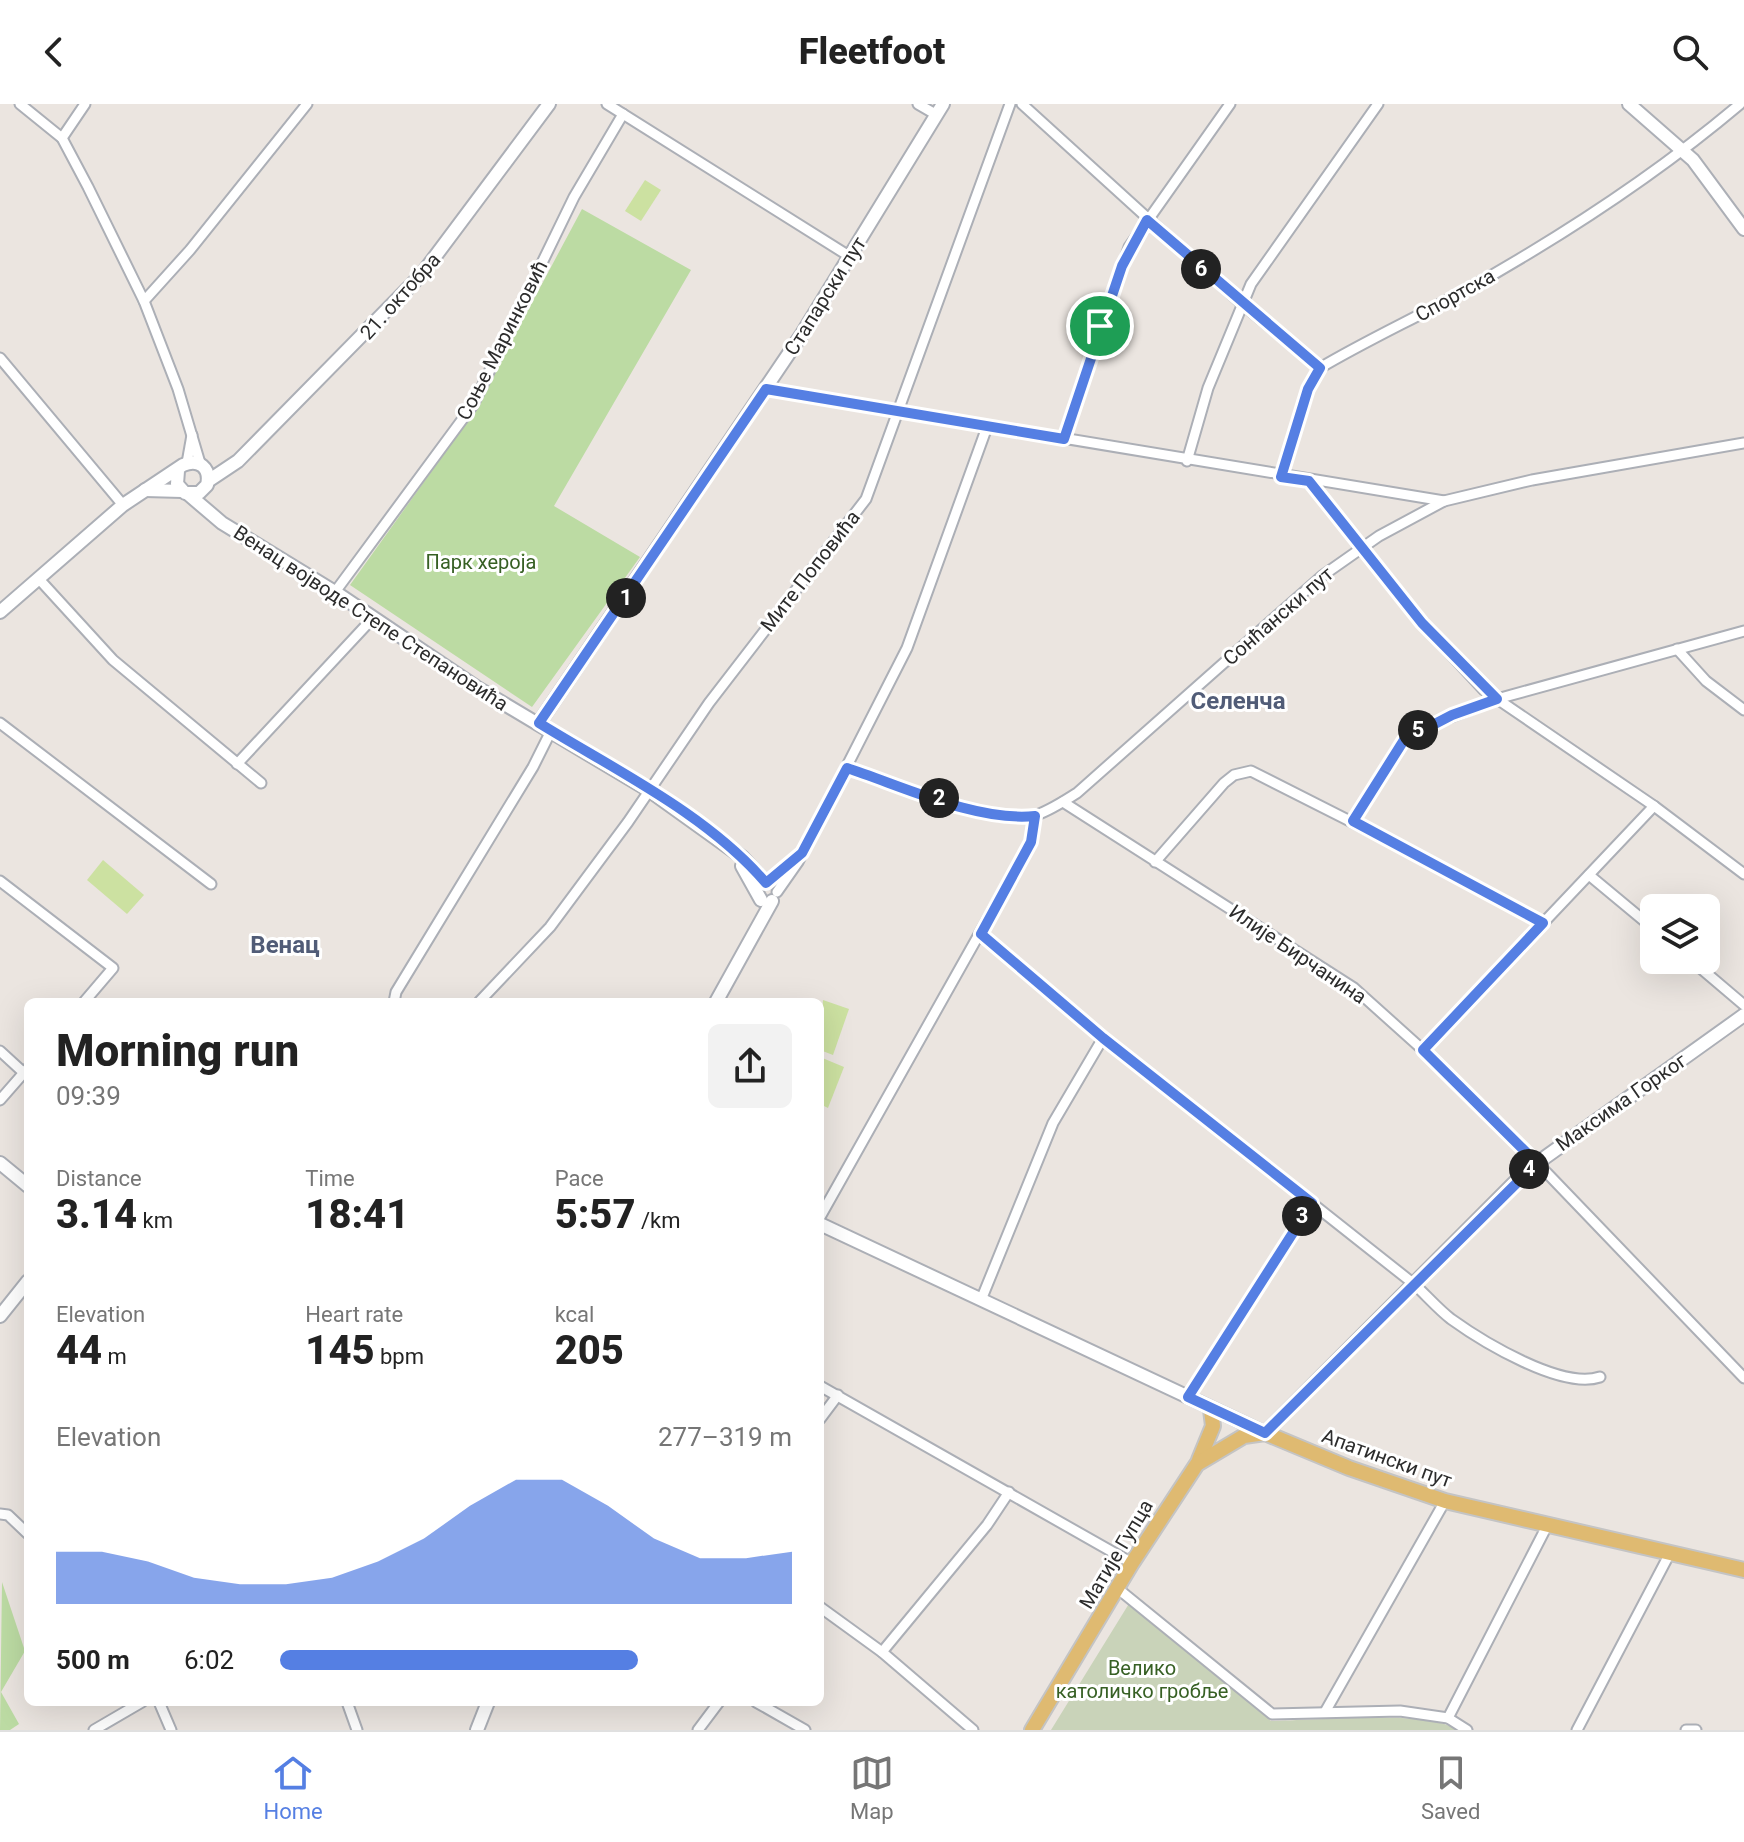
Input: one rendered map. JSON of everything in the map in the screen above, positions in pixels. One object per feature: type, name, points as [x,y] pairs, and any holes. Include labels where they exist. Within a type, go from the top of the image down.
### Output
[{"type":"main road","name":"21. октобра","points":[[185,492],[199,493],[228,468],[312,389],[422,274],[549,104]]},
{"type":"main road","points":[[1629,104],[1684,152],[1744,229]]},
{"type":"main road","name":"Стапарски пут","points":[[539,723],[766,389],[940,110]]},
{"type":"main road","points":[[0,612],[123,505],[145,490],[192,466],[228,468]]},
{"type":"main road","points":[[192,466],[208,483],[209,512]]},
{"type":"main road","points":[[185,492],[176,480],[192,466]]},
{"type":"main road","points":[[145,490],[185,492]]},
{"type":"main road","name":"Венац војводе Степе Степановића","points":[[185,492],[209,512],[372,619],[650,791],[735,853],[767,892]]},
{"type":"main road","points":[[718,998],[746,946],[747,936],[767,892]]},
{"type":"main road","name":"Максима Горког","points":[[1265,1433],[1537,1163],[1744,1015]]},
{"type":"main road","points":[[0,1163],[24,1183]]},
{"type":"main road","name":"Апатински пут","points":[[824,1226],[1211,1410],[1349,1468],[1445,1501],[1744,1570]]},
{"type":"main road","points":[[0,1316],[24,1286]]},
{"type":"main road","points":[[1197,1464],[1213,1426],[1211,1410]]},
{"type":"main road","name":"Матије Гупца","points":[[1032,1730],[1132,1563],[1197,1464],[1238,1438],[1265,1433]]},
{"type":"main road","points":[[477,1730],[486,1706]]},
{"type":"street","points":[[20,104],[62,138],[144,301],[192,432],[192,466]]},
{"type":"street","points":[[62,138],[85,104]]},
{"type":"street","points":[[144,301],[190,250],[307,104]]},
{"type":"street","points":[[607,104],[849,256]]},
{"type":"street","points":[[918,104],[940,110]]},
{"type":"street","name":"Мите Поповића","points":[[483,998],[550,927],[650,791],[709,703],[866,499],[1010,104]]},
{"type":"street","points":[[1022,104],[1147,220],[1320,368],[1308,389],[1281,477]]},
{"type":"street","points":[[1064,439],[1122,266],[1147,220],[1230,104]]},
{"type":"street","points":[[1187,461],[1205,397],[1241,303],[1378,104]]},
{"type":"street","name":"Спортска","points":[[1320,368],[1521,258],[1684,152],[1740,104]]},
{"type":"street","name":"Соње Маринковић","points":[[335,592],[473,405],[574,197],[623,114]]},
{"type":"street","points":[[0,358],[123,505]]},
{"type":"street","points":[[766,389],[1281,477],[1444,501]]},
{"type":"street","points":[[767,892],[802,853],[907,648],[987,427]]},
{"type":"street","name":"Сонћански пут","points":[[1035,816],[1063,802],[1322,576],[1364,546],[1444,501],[1532,480],[1744,443]]},
{"type":"street","points":[[1309,481],[1364,546],[1422,623],[1497,699],[1654,806],[1744,874]]},
{"type":"street","points":[[38,578],[113,660],[261,783]]},
{"type":"street","points":[[237,764],[372,619]]},
{"type":"street","points":[[1353,821],[1404,740],[1452,715],[1497,699],[1744,631]]},
{"type":"street","points":[[1677,649],[1706,681],[1744,710]]},
{"type":"street","points":[[0,723],[211,884]]},
{"type":"street","points":[[395,998],[533,767],[551,731]]},
{"type":"street","points":[[824,1210],[1031,842],[1035,816],[1016,818],[969,808],[847,768]]},
{"type":"street","points":[[1155,862],[1224,783],[1241,772],[1251,771],[1353,821],[1543,923]]},
{"type":"street","name":"Илије Бирчанина","points":[[1063,802],[1354,988],[1423,1050],[1537,1163],[1744,1378]]},
{"type":"street","points":[[1423,1050],[1654,806]]},
{"type":"street","points":[[1589,875],[1640,917]]},
{"type":"street","points":[[0,881],[113,968],[87,998]]},
{"type":"street","points":[[981,934],[1103,1038],[1414,1284],[1450,1318],[1550,1373],[1579,1381],[1600,1377]]},
{"type":"street","points":[[1707,974],[1744,1005]]},
{"type":"street","points":[[981,1300],[1053,1123],[1103,1038]]},
{"type":"street","points":[[0,1051],[24,1069]]},
{"type":"street","points":[[0,1100],[24,1072]]},
{"type":"street","points":[[1188,1397],[1312,1203]]},
{"type":"street","points":[[824,1388],[1132,1563]]},
{"type":"street","points":[[824,1414],[838,1395]]},
{"type":"street","points":[[882,1652],[987,1525],[1009,1492]]},
{"type":"street","points":[[1325,1712],[1445,1501]]},
{"type":"street","points":[[0,1514],[8,1515],[24,1530]]},
{"type":"street","points":[[1448,1718],[1548,1524]]},
{"type":"street","points":[[1577,1730],[1670,1553]]},
{"type":"street","points":[[1117,1588],[1269,1713],[1400,1711],[1448,1718],[1467,1730]]},
{"type":"street","points":[[824,1610],[882,1652],[973,1730]]},
{"type":"street","points":[[94,1730],[135,1706]]},
{"type":"street","points":[[161,1706],[171,1730]]},
{"type":"street","points":[[348,1706],[357,1730]]},
{"type":"street","points":[[698,1730],[716,1706]]},
{"type":"street","points":[[763,1706],[805,1730]]},
{"type":"street","points":[[1686,1730],[1696,1730]]},
{"type":"green space","points":[[645,180],[661,190],[641,221],[625,211]]},
{"type":"green space","name":"Парк хероја","points":[[582,209],[691,270],[554,506],[640,557],[532,707],[350,585],[472,415]]},
{"type":"green space","points":[[103,860],[144,895],[127,914],[87,880]]},
{"type":"green space","points":[[824,1000],[849,1009],[833,1055],[824,1052]]},
{"type":"green space","points":[[824,1059],[844,1067],[828,1108],[824,1106]]},
{"type":"green space","points":[[2,1582],[24,1653],[1,1692],[19,1724],[10,1730],[0,1730]]},
{"type":"green space","name":"Велико католичко гробље","points":[[1130,1602],[1271,1721],[1396,1718],[1442,1724],[1457,1730],[1051,1730]]},
{"type":"district","name":"Селенча","points":[[1238,701]]},
{"type":"district","name":"Венац","points":[[285,945]]},
{"type":"route","points":[[1147,220],[1320,368],[1308,389],[1281,477],[1309,481],[1364,546],[1422,623],[1484,690],[1497,699],[1411,733],[1397,749],[1353,821],[1543,923],[1423,1050],[1537,1163],[1265,1433],[1188,1397],[1312,1203],[1103,1038],[981,934],[1031,842],[1035,816],[1016,818],[969,808],[847,768],[802,853],[766,883],[742,857],[657,796],[539,723],[766,389],[1064,439],[1100,326],[1129,247],[1147,220]]}]
